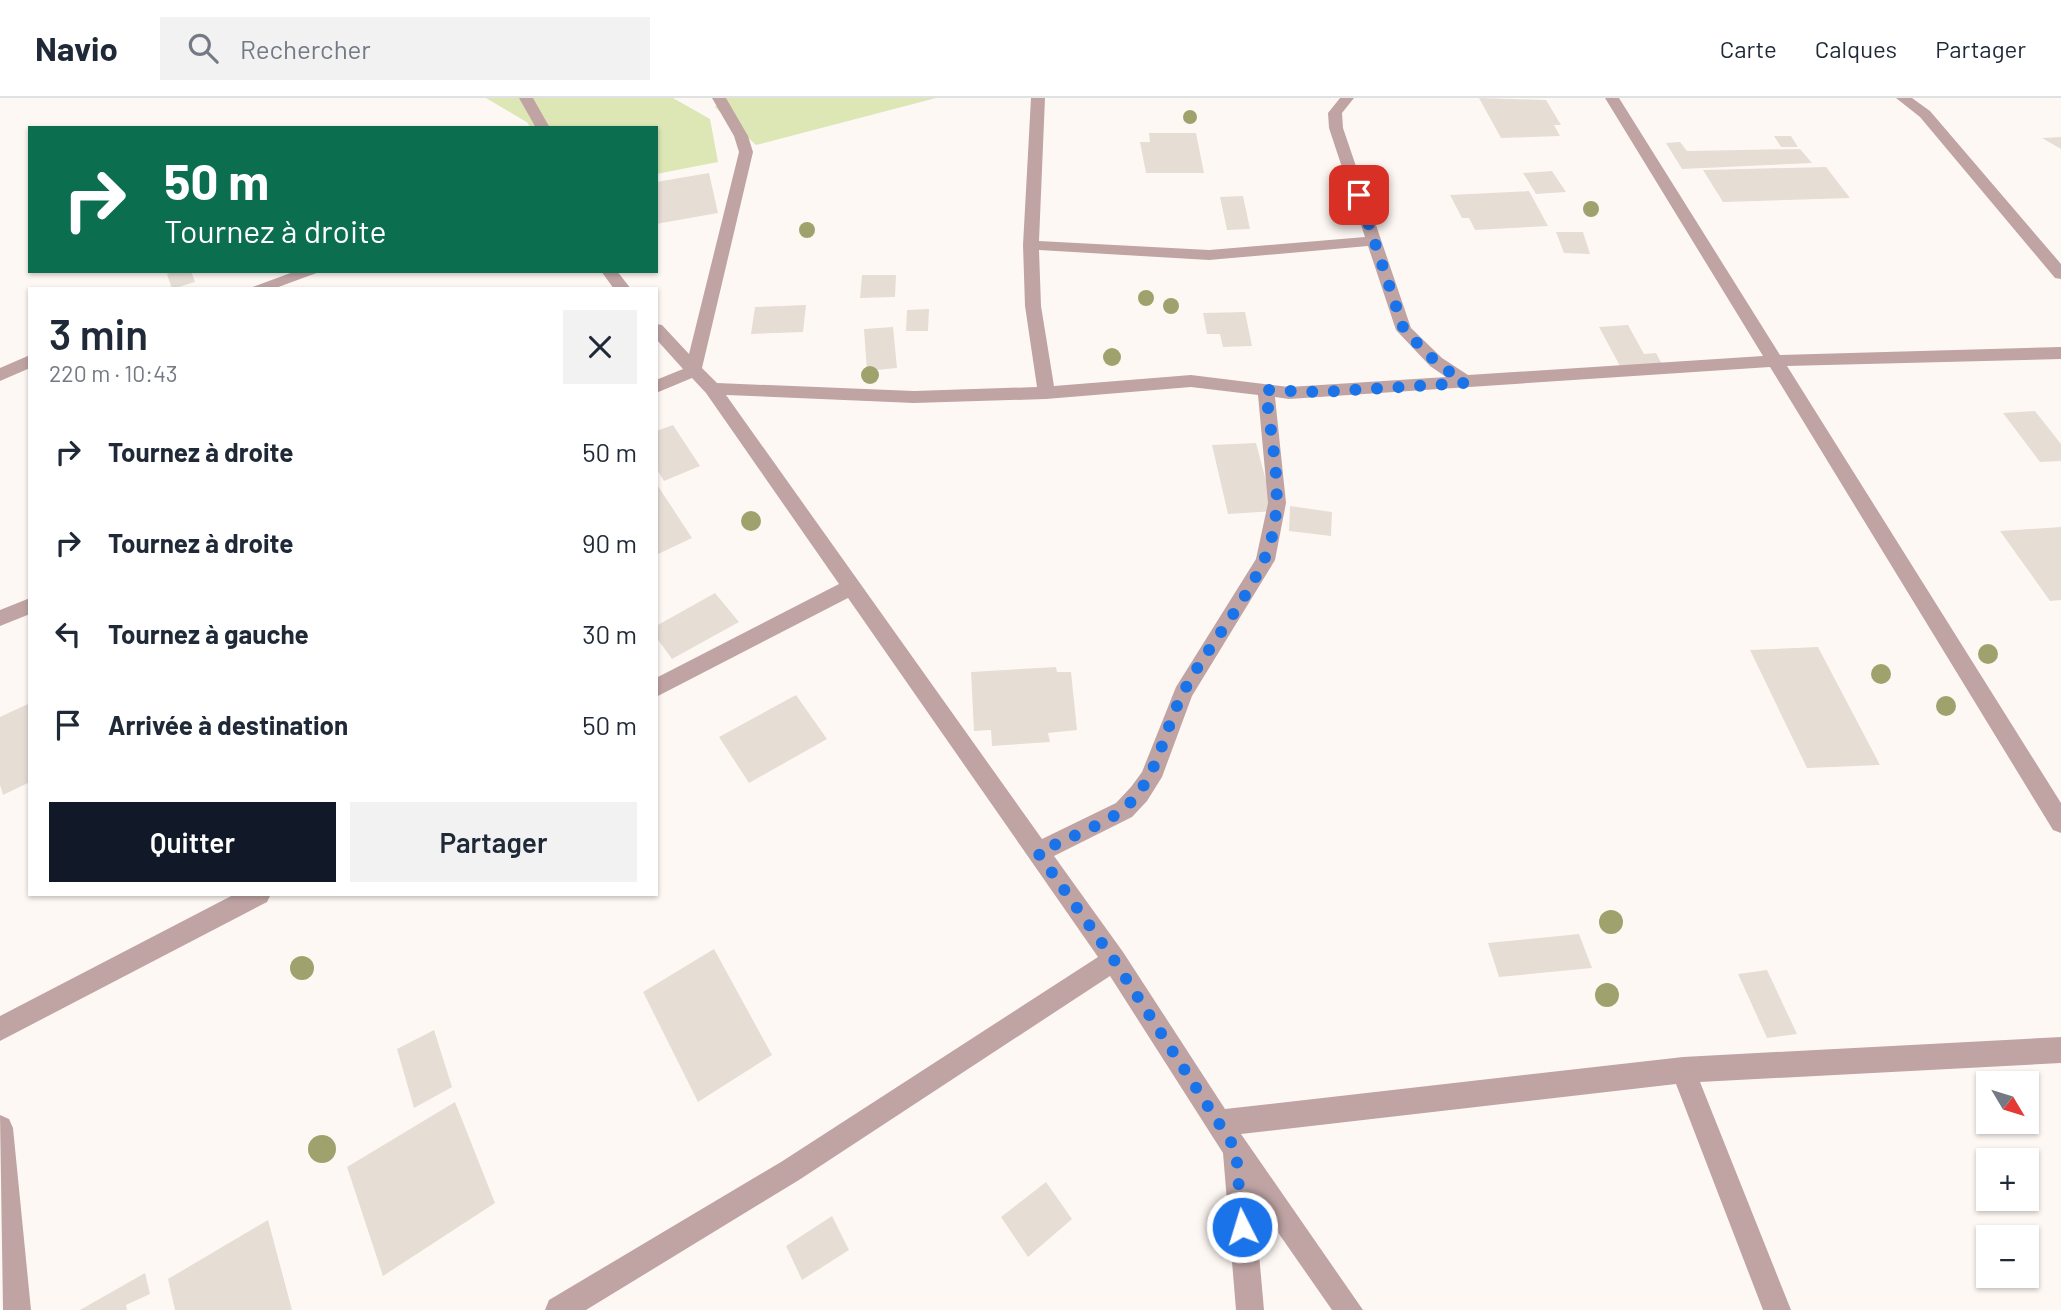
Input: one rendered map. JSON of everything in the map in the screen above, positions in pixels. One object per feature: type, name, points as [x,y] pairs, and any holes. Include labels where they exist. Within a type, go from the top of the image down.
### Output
[{"type":"street","points":[[526,98],[542,126]]},
{"type":"street","points":[[693,371],[746,152],[741,136],[719,98]]},
{"type":"street","points":[[1038,98],[1031,245],[1033,306],[1046,393]]},
{"type":"street","points":[[1347,98],[1335,113],[1336,128],[1404,330],[1436,362],[1465,383]]},
{"type":"street","points":[[1612,98],[2061,823]]},
{"type":"street","points":[[1903,98],[1925,114],[2061,274]]},
{"type":"street","points":[[1031,245],[1209,255],[1375,241]]},
{"type":"street","points":[[262,287],[308,273]]},
{"type":"street","points":[[611,273],[621,287]]},
{"type":"street","points":[[658,331],[712,389],[849,588],[1114,960],[1236,1150],[1349,1310]]},
{"type":"street","points":[[712,389],[914,397],[1046,393],[1191,381],[1266,390],[1320,392],[1776,360],[2061,353]]},
{"type":"street","points":[[0,375],[28,362]]},
{"type":"street","points":[[658,386],[693,371]]},
{"type":"street","points":[[1038,853],[1124,810],[1139,794],[1151,777],[1183,693],[1265,561],[1277,503],[1266,390]]},
{"type":"street","points":[[658,687],[849,588]]},
{"type":"street","points":[[0,618],[28,607]]},
{"type":"street","points":[[0,1029],[255,896]]},
{"type":"street","points":[[559,1310],[790,1171],[1114,960]]},
{"type":"street","points":[[1219,1123],[1683,1070],[2061,1050]]},
{"type":"street","points":[[1683,1070],[1777,1310]]},
{"type":"street","points":[[0,1128],[17,1310]]},
{"type":"street","points":[[1236,1150],[1250,1310]]},
{"type":"green space","points":[[486,98],[673,98],[710,119],[718,162],[658,174],[658,126],[529,126]]},
{"type":"green space","points":[[722,98],[936,98],[756,145],[715,107]]},
{"type":"building","points":[[1479,98],[1546,100],[1561,125],[1554,125],[1560,136],[1501,138]]},
{"type":"building","points":[[1149,133],[1196,133],[1204,173],[1146,173],[1140,142],[1150,142]]},
{"type":"building","points":[[1774,136],[1791,136],[1798,147],[1781,147]]},
{"type":"building","points":[[2061,137],[2061,149],[2042,138]]},
{"type":"building","points":[[1680,142],[1687,151],[1800,149],[1812,163],[1682,169],[1666,143]]},
{"type":"building","points":[[1826,167],[1850,198],[1723,202],[1703,170]]},
{"type":"building","points":[[1552,171],[1566,192],[1536,194],[1523,173]]},
{"type":"building","points":[[709,173],[718,213],[658,224],[658,182]]},
{"type":"building","points":[[1529,191],[1548,226],[1475,230],[1469,218],[1462,218],[1450,195]]},
{"type":"building","points":[[1243,196],[1250,229],[1227,230],[1220,197]]},
{"type":"building","points":[[1556,232],[1583,232],[1590,254],[1564,253]]},
{"type":"building","points":[[192,273],[195,282],[171,287],[167,274]]},
{"type":"building","points":[[862,275],[896,275],[895,297],[860,298]]},
{"type":"building","points":[[806,305],[803,332],[751,334],[755,307]]},
{"type":"building","points":[[929,309],[928,331],[906,331],[907,310]]},
{"type":"building","points":[[1245,312],[1252,346],[1223,347],[1220,334],[1207,334],[1203,313]]},
{"type":"building","points":[[1628,325],[1644,354],[1656,353],[1663,366],[1621,368],[1599,327]]},
{"type":"building","points":[[893,327],[897,368],[867,371],[864,329]]},
{"type":"building","points":[[2035,411],[2061,444],[2061,461],[2040,462],[2003,413]]},
{"type":"building","points":[[673,425],[700,466],[664,481],[658,471],[658,430]]},
{"type":"building","points":[[1256,443],[1274,511],[1228,514],[1212,445]]},
{"type":"building","points":[[658,486],[692,538],[658,554]]},
{"type":"building","points":[[1290,506],[1332,512],[1331,536],[1289,531]]},
{"type":"building","points":[[2061,527],[2061,600],[2050,601],[2000,531]]},
{"type":"building","points":[[715,593],[739,622],[672,659],[658,640],[658,625]]},
{"type":"building","points":[[1818,647],[1880,765],[1807,768],[1750,650]]},
{"type":"building","points":[[1056,667],[1057,672],[1071,672],[1077,730],[1048,733],[1050,742],[992,746],[991,730],[974,731],[971,672]]},
{"type":"building","points":[[796,695],[827,739],[749,783],[719,737]]},
{"type":"building","points":[[28,704],[28,783],[3,795],[0,785],[0,717]]},
{"type":"building","points":[[1579,934],[1592,968],[1499,977],[1488,943]]},
{"type":"building","points":[[714,949],[772,1055],[698,1102],[643,992]]},
{"type":"building","points":[[1767,970],[1797,1034],[1767,1038],[1738,974]]},
{"type":"building","points":[[434,1030],[452,1087],[414,1108],[397,1049]]},
{"type":"building","points":[[455,1102],[495,1203],[383,1276],[347,1167]]},
{"type":"building","points":[[1046,1182],[1072,1219],[1028,1257],[1001,1217]]},
{"type":"building","points":[[832,1216],[849,1250],[802,1280],[786,1246]]},
{"type":"building","points":[[268,1220],[292,1310],[175,1310],[168,1279]]},
{"type":"building","points":[[145,1273],[150,1294],[126,1305],[127,1310],[80,1310]]},
{"type":"route","points":[[1242,1227],[1236,1150],[1114,960],[1038,853],[1124,810],[1139,794],[1151,777],[1183,693],[1265,561],[1277,503],[1266,390],[1289,393],[1320,392],[1465,383],[1417,346],[1404,330],[1359,195]]}]
